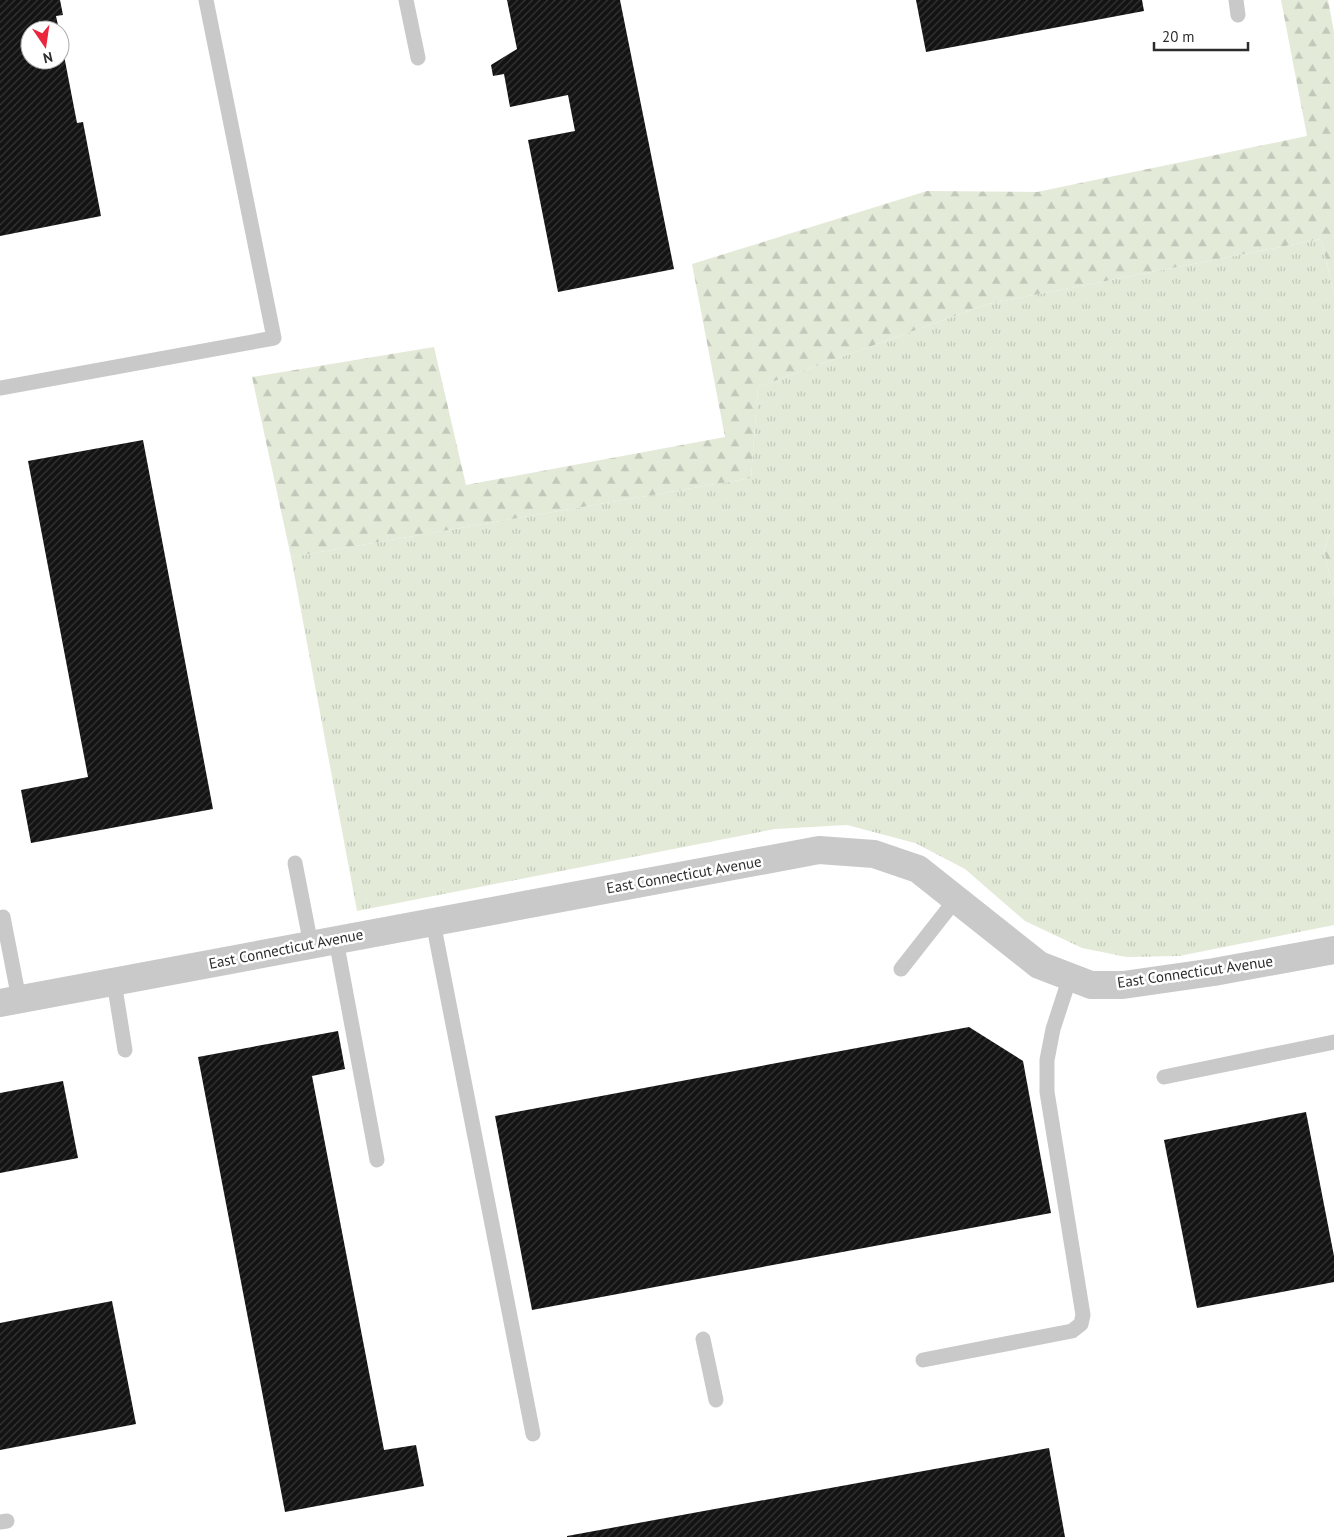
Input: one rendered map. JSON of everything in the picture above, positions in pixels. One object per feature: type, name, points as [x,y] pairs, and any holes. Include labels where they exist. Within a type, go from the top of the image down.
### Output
[{"type":"street","name":"East Connecticut Avenue","points":[[10,1001],[819,850],[874,854],[918,869],[1039,965],[1091,985],[1124,985],[1214,972],[1334,950]]},
{"type":"lane","points":[[0,388],[274,338],[206,0]]},
{"type":"lane","points":[[406,0],[418,58]]},
{"type":"lane","points":[[1236,0],[1238,15]]},
{"type":"lane","points":[[294,863],[324,942],[377,1160]]},
{"type":"lane","points":[[902,969],[956,899]]},
{"type":"lane","points":[[4,918],[10,1001]]},
{"type":"lane","points":[[433,922],[533,1434]]},
{"type":"lane","points":[[923,1360],[1072,1331],[1081,1324],[1083,1315],[1047,1092],[1047,1060],[1053,1029],[1070,977]]},
{"type":"lane","points":[[114,982],[126,1050]]},
{"type":"lane","points":[[1164,1077],[1334,1042]]},
{"type":"lane","points":[[703,1339],[716,1400]]},
{"type":"green space","points":[[1281,0],[1328,0],[1334,32],[1334,294],[1321,239],[988,304],[758,387],[751,478],[291,557],[252,377],[434,347],[466,485],[725,437],[692,264],[927,191],[1037,192],[1307,136]]},
{"type":"green space","points":[[1321,239],[1334,294],[1334,522],[1324,549],[1334,596],[1334,925],[1179,956],[1127,957],[1082,948],[1025,921],[965,869],[915,843],[847,825],[775,829],[357,911],[291,557],[751,478],[758,387],[988,304]]},
{"type":"green space","points":[[1334,522],[1334,596],[1324,549]]},
{"type":"building","points":[[0,0],[60,0],[63,15],[56,16],[57,20],[20,20],[20,70],[67,70],[77,123],[83,122],[101,216],[0,236]]},
{"type":"building","points":[[507,0],[620,0],[674,269],[558,292],[528,140],[575,131],[568,95],[510,107],[504,74],[493,76],[491,65],[517,49]]},
{"type":"building","points":[[916,0],[1142,0],[1144,11],[926,52]]},
{"type":"building","points":[[143,440],[213,809],[31,843],[21,790],[88,777],[28,461]]},
{"type":"building","points":[[969,1027],[1023,1061],[1051,1213],[532,1310],[495,1116]]},
{"type":"building","points":[[338,1031],[345,1069],[312,1076],[384,1450],[416,1445],[424,1486],[285,1512],[198,1057]]},
{"type":"building","points":[[63,1081],[78,1158],[0,1173],[0,1093]]},
{"type":"building","points":[[1306,1112],[1334,1256],[1334,1282],[1197,1308],[1164,1140]]},
{"type":"building","points":[[112,1301],[136,1424],[0,1450],[0,1323]]},
{"type":"building","points":[[1049,1448],[1065,1537],[567,1537],[567,1536]]}]
